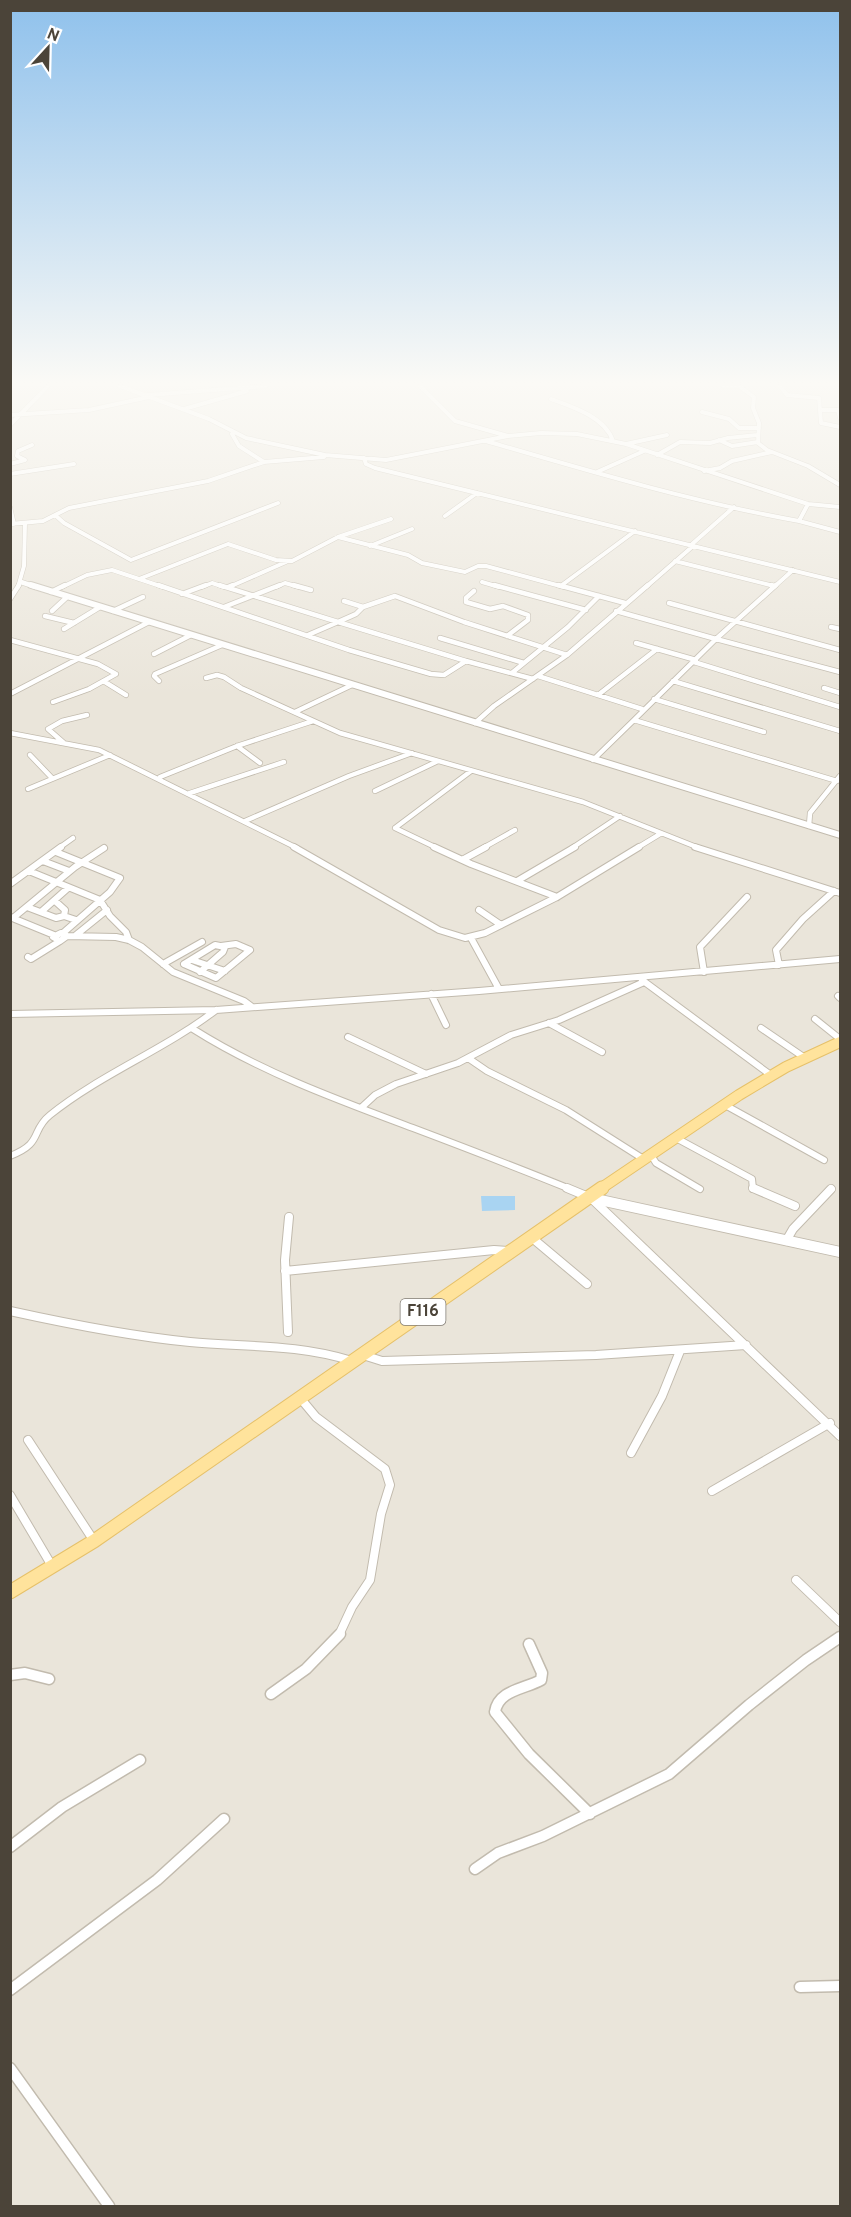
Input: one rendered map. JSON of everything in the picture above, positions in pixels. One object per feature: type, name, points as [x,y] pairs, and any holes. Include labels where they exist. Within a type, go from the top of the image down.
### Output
[{"type":"main road","name":"F116","points":[[10,1592],[94,1541],[301,1399],[510,1251],[725,1105],[772,1076],[840,1040]]},
{"type":"street","points":[[10,507],[12,524],[43,521],[69,508],[162,489]]},
{"type":"street","points":[[463,489],[840,582]]},
{"type":"street","points":[[665,489],[840,532]]},
{"type":"street","points":[[762,489],[808,504],[840,507]]},
{"type":"street","points":[[445,516],[477,493]]},
{"type":"street","points":[[55,515],[64,523],[131,560],[278,503]]},
{"type":"street","points":[[799,521],[808,504]]},
{"type":"street","points":[[475,723],[494,706],[567,655],[734,507]]},
{"type":"street","points":[[228,588],[338,537],[391,519]]},
{"type":"street","points":[[10,599],[21,582],[27,540],[25,523]]},
{"type":"street","points":[[370,546],[412,529]]},
{"type":"street","points":[[562,585],[635,531]]},
{"type":"street","points":[[338,537],[408,555],[422,563],[468,572],[478,566],[486,566],[625,603]]},
{"type":"street","points":[[139,579],[228,544],[286,562]]},
{"type":"street","points":[[675,561],[774,586]]},
{"type":"street","points":[[51,592],[87,575],[110,570],[349,650],[436,675],[444,675],[466,661]]},
{"type":"street","points":[[593,760],[634,720],[642,709],[793,570]]},
{"type":"street","points":[[10,579],[840,835]]},
{"type":"street","points":[[482,582],[586,610]]},
{"type":"street","points":[[182,594],[212,583],[466,661],[536,678],[642,709]]},
{"type":"street","points":[[224,607],[285,583],[311,590]]},
{"type":"street","points":[[474,591],[466,598],[466,602],[490,609],[503,606],[528,615],[528,620],[507,636]]},
{"type":"street","points":[[308,635],[356,614],[363,607],[395,596],[567,655]]},
{"type":"street","points":[[513,672],[586,610],[599,596]]},
{"type":"street","points":[[52,611],[67,597]]},
{"type":"street","points":[[113,611],[143,597]]},
{"type":"street","points":[[344,601],[363,607]]},
{"type":"street","points":[[669,603],[840,650]]},
{"type":"street","points":[[64,628],[100,607]]},
{"type":"street","points":[[616,611],[840,672]]},
{"type":"street","points":[[45,616],[74,622]]},
{"type":"street","points":[[10,694],[149,622]]},
{"type":"street","points":[[831,627],[840,629]]},
{"type":"street","points":[[154,654],[191,635]]},
{"type":"street","points":[[440,638],[524,663]]},
{"type":"street","points":[[10,640],[98,664],[116,674],[105,682],[53,702]]},
{"type":"street","points":[[636,643],[840,707]]},
{"type":"street","points":[[159,681],[154,675],[222,645]]},
{"type":"street","points":[[598,695],[657,649]]},
{"type":"street","points":[[206,678],[221,676],[241,688],[340,733],[574,800],[620,816],[660,834],[837,892]]},
{"type":"street","points":[[673,681],[840,731]]},
{"type":"street","points":[[105,682],[126,694]]},
{"type":"street","points":[[295,712],[352,685]]},
{"type":"street","points":[[824,688],[840,693]]},
{"type":"street","points":[[654,699],[764,732]]},
{"type":"street","points":[[64,743],[48,729],[62,721],[87,715]]},
{"type":"street","points":[[634,720],[839,778],[810,813],[809,826]]},
{"type":"street","points":[[160,777],[237,746],[313,721]]},
{"type":"street","points":[[10,733],[110,754],[245,820],[439,930],[471,938],[501,926],[557,897],[660,834]]},
{"type":"street","points":[[237,746],[260,763]]},
{"type":"street","points":[[245,820],[349,776],[412,753]]},
{"type":"street","points":[[28,789],[110,754]]},
{"type":"street","points":[[30,755],[52,778]]},
{"type":"street","points":[[375,791],[438,761]]},
{"type":"street","points":[[190,793],[284,762]]},
{"type":"street","points":[[471,771],[395,828],[471,864],[557,897]]},
{"type":"street","points":[[517,881],[589,838],[620,816]]},
{"type":"street","points":[[464,859],[515,830]]},
{"type":"street","points":[[10,884],[73,838]]},
{"type":"street","points":[[12,917],[81,862],[104,848]]},
{"type":"street","points":[[56,852],[120,876],[113,890],[76,920],[65,934]]},
{"type":"street","points":[[43,861],[69,871]]},
{"type":"street","points":[[29,871],[100,900],[110,916],[126,932],[129,940]]},
{"type":"street","points":[[41,912],[68,888]]},
{"type":"street","points":[[779,965],[776,950],[803,919],[837,892]]},
{"type":"street","points":[[704,972],[700,947],[747,897]]},
{"type":"street","points":[[55,901],[65,910],[64,915]]},
{"type":"street","points":[[27,907],[58,919],[64,915]]},
{"type":"street","points":[[76,934],[107,910]]},
{"type":"street","points":[[479,910],[501,926]]},
{"type":"street","points":[[64,915],[76,920]]},
{"type":"street","points":[[12,917],[56,938]]},
{"type":"street","points":[[29,958],[65,934],[129,940],[142,947],[173,972],[244,1001],[252,1007]]},
{"type":"street","points":[[471,938],[499,989]]},
{"type":"street","points":[[163,964],[201,942]]},
{"type":"street","points":[[200,972],[226,948],[215,945],[184,964],[200,972],[216,978],[250,950],[247,947],[229,943],[220,946]]},
{"type":"street","points":[[178,957],[225,971]]},
{"type":"street","points":[[10,1014],[216,1010],[641,980],[840,959]]},
{"type":"street","points":[[360,1108],[384,1090],[468,1058],[511,1035],[549,1023],[641,980]]},
{"type":"street","points":[[641,980],[674,1007],[712,1031],[772,1076]]},
{"type":"street","points":[[431,994],[446,1025]]},
{"type":"street","points":[[10,1156],[26,1149],[37,1137],[40,1125],[64,1104],[96,1082],[192,1029],[216,1010]]},
{"type":"street","points":[[815,1019],[840,1040]]},
{"type":"street","points":[[549,1023],[602,1052]]},
{"type":"street","points":[[761,1028],[806,1058]]},
{"type":"street","points":[[192,1029],[252,1062],[360,1108],[494,1158],[591,1198],[840,1252]]},
{"type":"street","points":[[348,1037],[426,1074]]},
{"type":"street","points":[[468,1058],[487,1071],[566,1110],[700,1189]]},
{"type":"street","points":[[725,1105],[824,1160]]},
{"type":"street","points":[[676,1138],[752,1179],[753,1190],[795,1206]]},
{"type":"street","points":[[786,1241],[793,1229],[831,1189]]},
{"type":"street","points":[[591,1198],[840,1436]]},
{"type":"street","points":[[288,1332],[285,1233],[289,1217]]},
{"type":"street","points":[[531,1237],[588,1284]]},
{"type":"street","points":[[285,1271],[494,1250],[510,1251]]},
{"type":"street","points":[[10,1311],[133,1337],[195,1342],[290,1345],[382,1361],[680,1351],[746,1345]]},
{"type":"street","points":[[631,1453],[662,1396],[680,1351]]},
{"type":"street","points":[[271,1694],[306,1669],[339,1636],[352,1607],[370,1580],[381,1514],[390,1485],[385,1469],[316,1417],[301,1399]]},
{"type":"street","points":[[712,1491],[830,1424]]},
{"type":"street","points":[[28,1440],[94,1541]]},
{"type":"street","points":[[10,1495],[52,1566]]},
{"type":"street","points":[[796,1580],[840,1622]]},
{"type":"street","points":[[475,1869],[498,1853],[543,1836],[669,1774],[748,1705],[840,1637]]},
{"type":"street","points":[[529,1644],[542,1673],[541,1680],[503,1696],[496,1703],[495,1712],[529,1754],[590,1814]]},
{"type":"street","points":[[10,1675],[25,1673],[49,1679]]},
{"type":"street","points":[[10,1846],[62,1807],[140,1760]]},
{"type":"street","points":[[10,1990],[157,1880],[224,1820]]},
{"type":"street","points":[[800,1987],[840,1986]]},
{"type":"street","points":[[10,2068],[109,2206]]},
{"type":"shaded area","points":[[11,489],[840,489],[840,2206],[11,2206]]},
{"type":"water","points":[[481,1196],[515,1196],[515,1210],[482,1211]]}]
